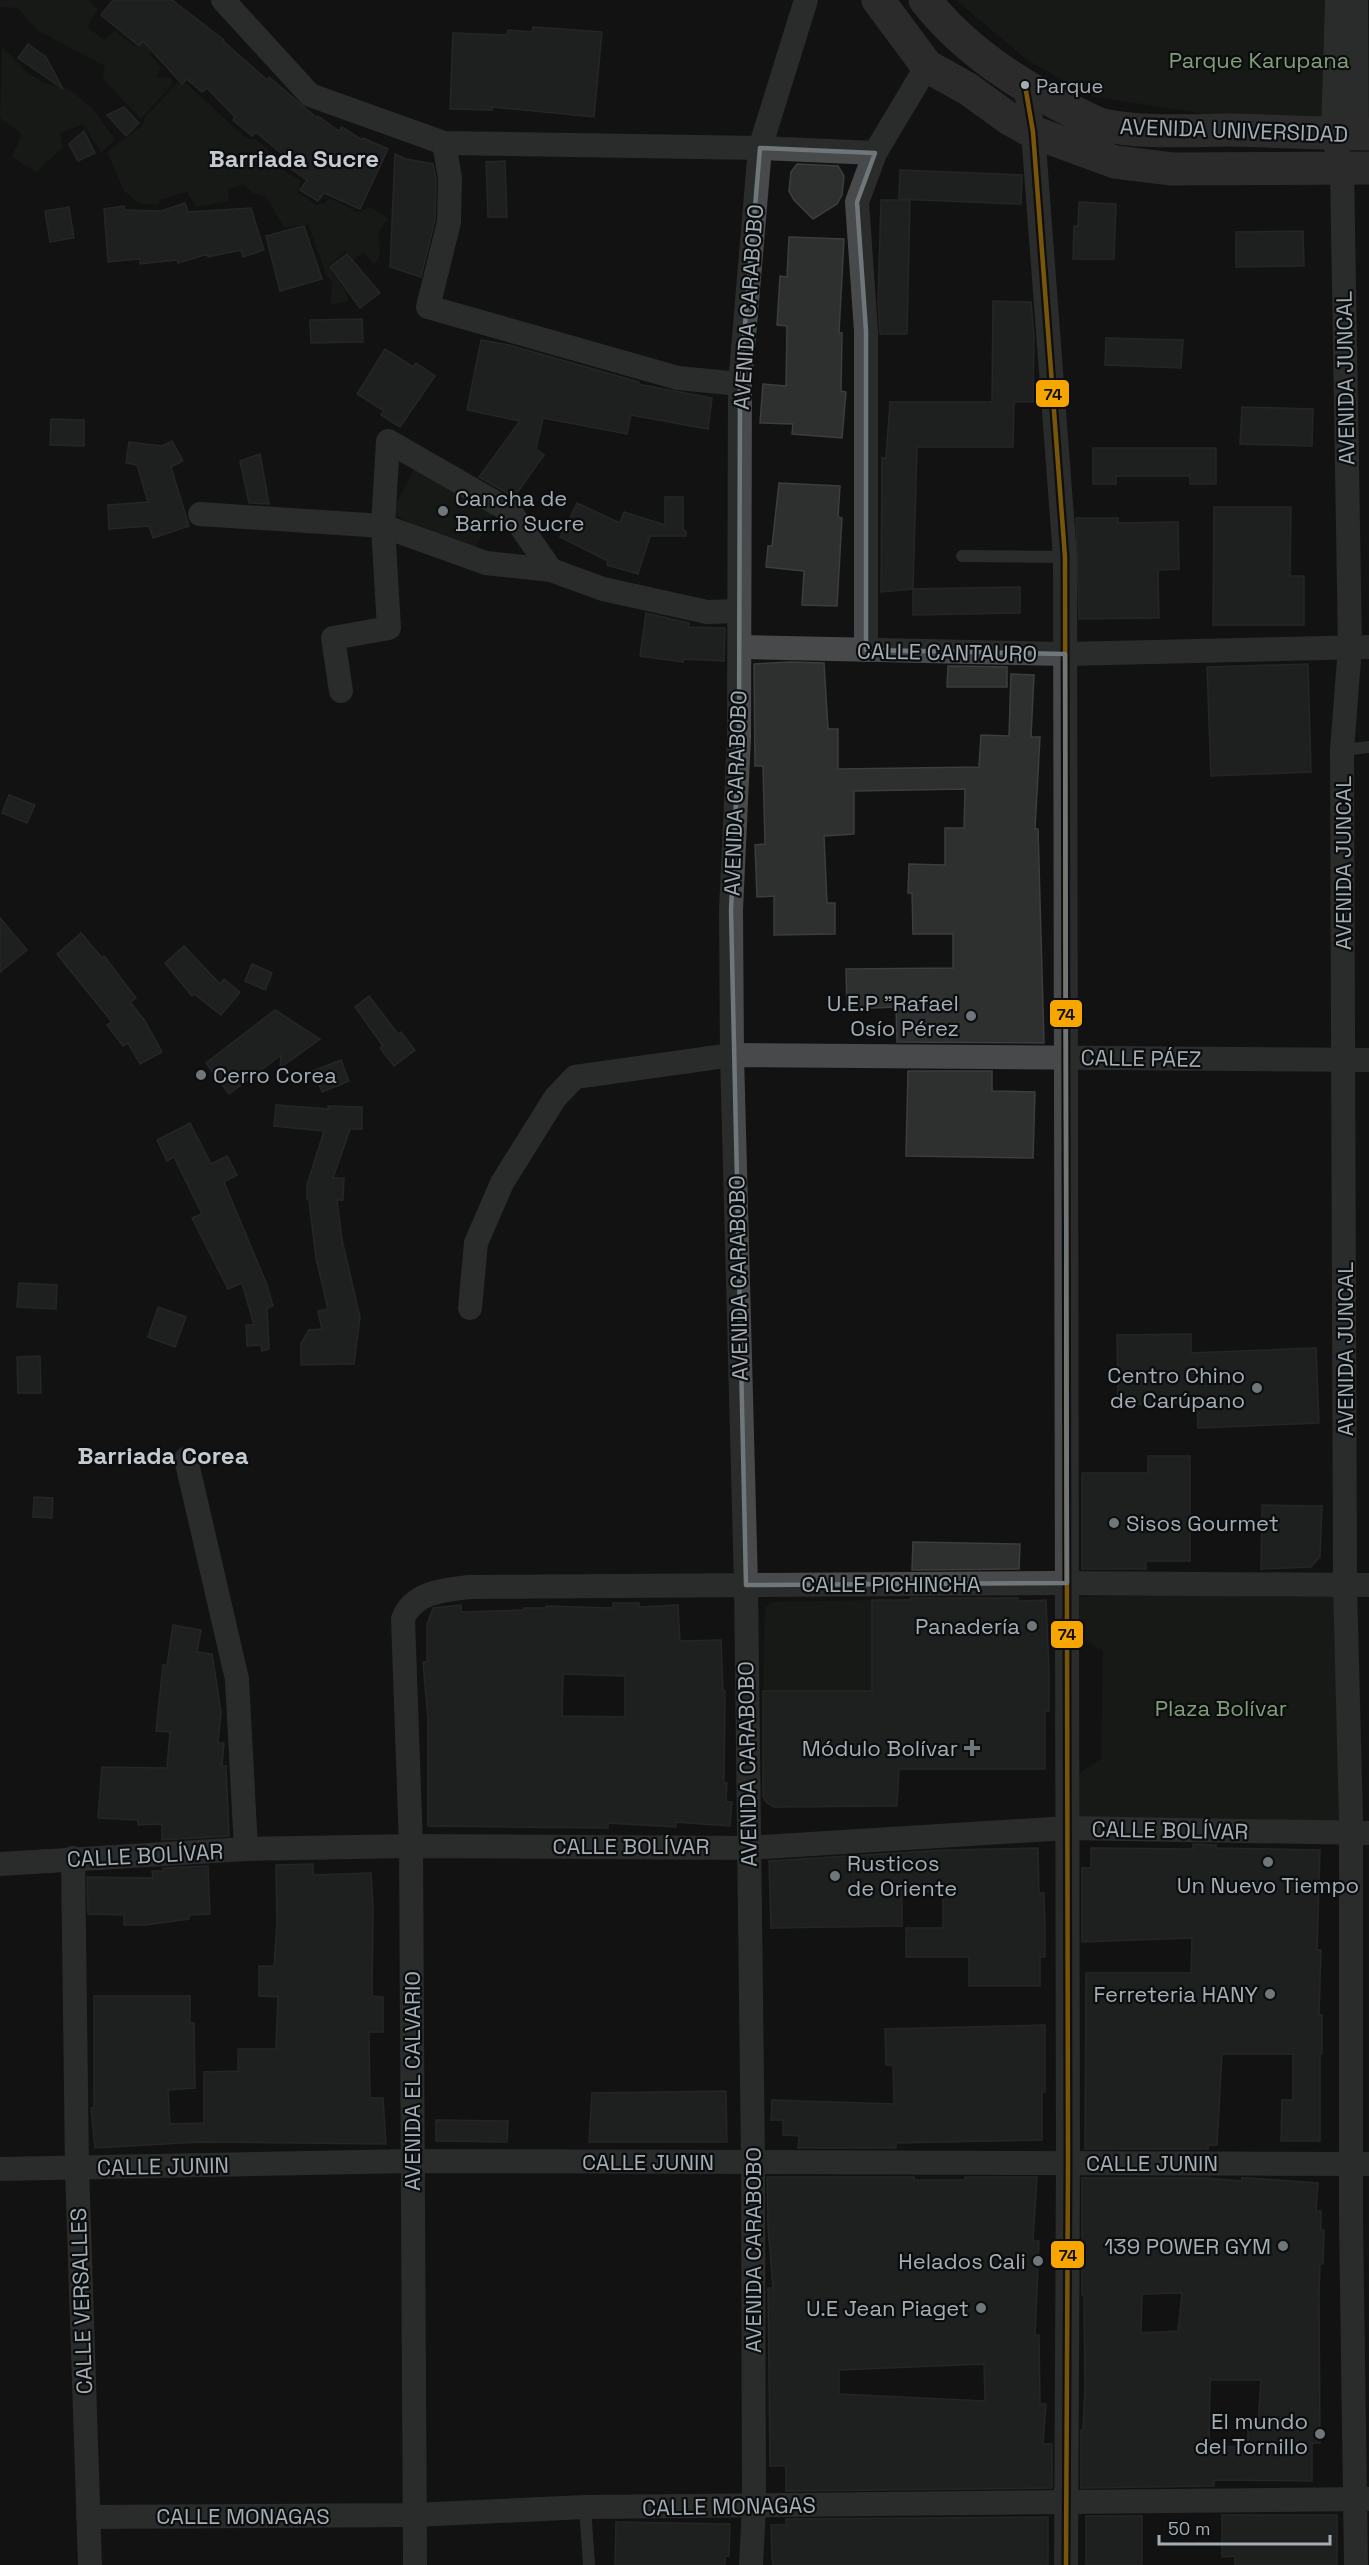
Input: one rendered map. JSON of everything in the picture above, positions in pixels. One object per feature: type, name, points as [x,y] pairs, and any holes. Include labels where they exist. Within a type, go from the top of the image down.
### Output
[{"type":"highway","name":"AVENIDA UNIVERSIDAD","points":[[878,0],[927,66],[969,89],[1008,118],[1033,132],[1115,162],[1172,169],[1355,168]]},
{"type":"highway","name":"AVENIDA UNIVERSIDAD","points":[[925,0],[974,48],[1025,85],[1061,106],[1102,125],[1161,130],[1277,130],[1353,134]]},
{"type":"street","points":[[223,0],[310,95],[444,143],[760,148],[875,153]]},
{"type":"street","name":"AVENIDA CARABOBO","points":[[751,2565],[754,2506],[753,2163],[746,1585],[732,1055],[731,910],[739,737],[740,384],[760,148],[806,0]]},
{"type":"street","points":[[1337,0],[1353,134]]},
{"type":"street","points":[[1353,134],[1356,0]]},
{"type":"street","points":[[866,650],[866,331],[857,202],[875,153],[927,66]]},
{"type":"street","points":[[1025,85],[1033,132],[1065,557],[1068,2162],[1066,2565]]},
{"type":"street","name":"AVENIDA JUNCAL","points":[[1353,134],[1360,647],[1342,750],[1344,1060],[1357,1585],[1360,1833],[1363,2499],[1356,2565]]},
{"type":"street","points":[[444,143],[450,178],[449,222],[428,307],[678,378],[740,384]]},
{"type":"street","points":[[341,691],[333,638],[389,628],[383,526],[388,441],[510,512],[552,570]]},
{"type":"street","points":[[200,514],[383,526],[486,563],[552,570],[603,589],[707,612],[738,611]]},
{"type":"street","name":"CALLE CANTAURO","points":[[740,646],[1065,654],[1360,647]]},
{"type":"street","name":"CALLE PÁEZ","points":[[470,1308],[476,1243],[502,1182],[555,1098],[575,1077],[732,1055],[1369,1060]]},
{"type":"street","points":[[186,1459],[237,1679],[246,1850]]},
{"type":"street","name":"CALLE PICHINCHA","points":[[415,1600],[434,1593],[469,1587],[1067,1583],[1357,1585]]},
{"type":"street","name":"AVENIDA EL CALVARIO","points":[[415,1600],[407,1609],[404,1619],[411,1846],[415,2565]]},
{"type":"street","name":"CALLE BOLÍVAR","points":[[0,1864],[73,1858],[246,1850],[411,1846],[748,1848],[1066,1828],[1360,1833]]},
{"type":"street","name":"CALLE VERSALLES","points":[[73,1858],[77,2167],[90,2565]]},
{"type":"street","name":"CALLE JUNIN","points":[[0,2169],[413,2161],[1360,2164]]},
{"type":"street","name":"CALLE MONAGAS","points":[[88,2517],[415,2515],[585,2508],[1363,2499]]},
{"type":"lane","points":[[962,556],[1065,557]]},
{"type":"lane","points":[[1342,750],[1369,747]]},
{"type":"lane","points":[[585,2508],[589,2565]]},
{"type":"highlighted area","points":[[760,148],[875,153],[857,202],[866,331],[866,650],[1065,654],[1067,1583],[746,1585],[731,910],[739,737],[740,384]]},
{"type":"green space","points":[[0,0],[88,0],[98,9],[87,27],[104,40],[115,31],[137,48],[175,8],[180,12],[149,53],[161,68],[156,76],[171,78],[173,83],[141,119],[103,79],[105,66],[37,30],[18,8],[0,7]]},
{"type":"green space","name":"Parque Karupana","points":[[956,0],[1325,0],[1323,126],[1231,118],[1090,96],[1026,59]]},
{"type":"green space","points":[[2,47],[29,74],[47,84],[69,89],[94,110],[115,140],[101,152],[83,124],[60,133],[63,147],[36,172],[12,157],[22,134],[0,118]]},
{"type":"green space","points":[[177,83],[188,85],[247,139],[256,139],[274,155],[272,163],[301,181],[298,193],[317,205],[325,203],[329,198],[357,212],[370,207],[388,218],[378,233],[380,250],[378,260],[373,264],[364,253],[353,260],[346,251],[328,266],[345,291],[348,301],[330,305],[332,282],[326,275],[309,225],[284,227],[266,197],[253,193],[243,184],[228,189],[229,201],[196,207],[187,192],[162,199],[158,205],[140,204],[124,191],[107,152],[143,125],[145,117]]},
{"type":"green space","name":"Cancha de Barrio Sucre","points":[[415,467],[496,509],[472,554],[391,513]]},
{"type":"green space","name":"Plaza Bolívar","points":[[1335,1591],[1339,1827],[1072,1816],[1073,1777],[1101,1759],[1103,1651],[1073,1632],[1073,1597]]},
{"type":"green space","points":[[872,1600],[872,1691],[763,1691],[765,1608],[773,1602]]},
{"type":"building","points":[[113,0],[172,0],[224,40],[267,80],[269,77],[317,118],[318,116],[339,131],[342,127],[362,140],[363,138],[388,149],[360,209],[324,193],[318,201],[300,190],[307,180],[285,165],[289,160],[256,132],[252,136],[233,120],[235,117],[207,88],[202,92],[187,79],[182,84],[143,41],[139,46],[101,15]]},
{"type":"building","points":[[533,27],[602,32],[594,117],[492,107],[492,110],[450,109],[453,33],[507,35],[508,30],[532,32]]},
{"type":"building","points":[[28,44],[46,57],[63,89],[18,58]]},
{"type":"building","points":[[124,107],[139,123],[126,136],[107,115]]},
{"type":"building","points":[[84,131],[95,153],[78,161],[69,144]]},
{"type":"building","points":[[395,154],[406,159],[433,164],[436,179],[435,220],[421,277],[390,267]]},
{"type":"building","points":[[505,161],[507,217],[488,217],[486,162]]},
{"type":"building","points":[[797,164],[838,166],[844,176],[842,195],[837,204],[813,219],[794,200],[789,191],[791,172]]},
{"type":"building","points":[[900,170],[1022,175],[1021,204],[899,199]]},
{"type":"building","points":[[881,200],[910,200],[907,334],[880,334],[878,301]]},
{"type":"building","points":[[1079,202],[1116,204],[1114,259],[1073,259],[1074,226],[1078,226]]},
{"type":"building","points":[[185,203],[188,212],[251,208],[264,250],[243,257],[241,250],[208,257],[208,254],[178,263],[177,260],[140,264],[140,259],[108,262],[104,209],[124,206],[125,210],[161,211]]},
{"type":"building","points":[[69,207],[74,238],[50,242],[45,211]]},
{"type":"building","points":[[304,226],[322,279],[280,291],[266,236]]},
{"type":"building","points":[[1303,231],[1304,266],[1236,267],[1236,232]]},
{"type":"building","points":[[789,237],[844,239],[839,333],[842,333],[841,391],[846,392],[842,438],[792,434],[793,424],[760,423],[763,384],[786,386],[787,326],[777,325],[780,276],[787,277]]},
{"type":"building","points":[[347,254],[380,293],[360,308],[330,267]]},
{"type":"building","points":[[993,301],[1031,302],[1034,336],[1033,402],[1014,402],[1013,447],[917,447],[913,589],[881,592],[882,458],[886,458],[890,402],[992,402]]},
{"type":"building","points":[[362,319],[363,342],[311,343],[310,320]]},
{"type":"building","points":[[1106,338],[1183,340],[1181,368],[1105,365]]},
{"type":"building","points":[[481,340],[509,345],[639,382],[638,384],[712,398],[708,429],[631,415],[627,434],[543,418],[536,449],[544,455],[514,497],[479,477],[520,421],[467,410]]},
{"type":"building","points":[[385,349],[413,367],[416,363],[435,376],[400,427],[381,415],[384,411],[357,394]]},
{"type":"building","points":[[1242,407],[1313,409],[1312,446],[1240,444]]},
{"type":"building","points":[[51,419],[84,420],[84,446],[50,445]]},
{"type":"building","points":[[172,441],[183,461],[171,467],[189,526],[153,538],[149,526],[109,529],[108,505],[148,502],[137,465],[126,463],[129,442],[162,446]]},
{"type":"building","points":[[1093,448],[1216,448],[1216,484],[1190,484],[1190,476],[1116,476],[1116,484],[1093,484]]},
{"type":"building","points":[[260,454],[269,504],[249,503],[240,461]]},
{"type":"building","points":[[779,483],[840,486],[838,517],[842,518],[837,606],[802,605],[804,571],[766,567],[768,546],[772,546]]},
{"type":"building","points":[[665,497],[683,497],[683,530],[686,531],[686,536],[650,536],[638,574],[607,565],[608,561],[560,537],[577,503],[620,523],[624,512],[665,525]]},
{"type":"building","points":[[1214,507],[1291,507],[1290,576],[1304,576],[1304,625],[1213,625]]},
{"type":"building","points":[[1076,518],[1118,518],[1118,523],[1178,522],[1179,569],[1158,570],[1159,618],[1079,619]]},
{"type":"building","points":[[1020,587],[1020,613],[913,615],[913,589]]},
{"type":"building","points":[[646,613],[689,623],[688,627],[725,628],[724,661],[684,659],[683,662],[640,656]]},
{"type":"building","points":[[824,663],[828,729],[838,729],[838,769],[979,767],[981,735],[1009,736],[1011,674],[1034,675],[1031,737],[1040,737],[1035,829],[1038,829],[1044,1043],[897,1042],[896,1007],[847,1009],[846,969],[953,968],[953,934],[913,934],[912,893],[908,893],[909,864],[945,865],[945,828],[964,828],[965,789],[854,791],[854,834],[824,836],[827,903],[835,903],[835,934],[774,935],[774,896],[757,897],[755,845],[765,844],[763,766],[755,766],[754,664]]},
{"type":"building","points":[[1308,664],[1311,772],[1211,776],[1207,667]]},
{"type":"building","points":[[948,666],[1007,667],[1007,687],[947,687]]},
{"type":"building","points":[[9,795],[35,805],[27,823],[2,813]]},
{"type":"building","points":[[0,918],[27,950],[0,972]]},
{"type":"building","points":[[81,933],[102,958],[104,956],[136,998],[130,1002],[145,1021],[162,1052],[140,1064],[128,1043],[123,1046],[107,1025],[112,1022],[57,954]]},
{"type":"building","points":[[184,946],[220,984],[224,979],[240,992],[221,1015],[194,994],[192,996],[165,963]]},
{"type":"building","points":[[252,964],[272,973],[265,990],[245,981]]},
{"type":"building","points":[[369,996],[398,1034],[401,1032],[415,1050],[394,1066],[380,1048],[383,1046],[355,1007]]},
{"type":"building","points":[[275,1010],[320,1039],[280,1068],[281,1055],[229,1094],[206,1063]]},
{"type":"building","points":[[341,1060],[349,1081],[322,1092],[313,1071]]},
{"type":"building","points":[[908,1071],[992,1071],[992,1091],[1035,1092],[1033,1158],[906,1156]]},
{"type":"building","points":[[276,1105],[329,1109],[328,1106],[362,1107],[362,1129],[350,1129],[333,1178],[344,1178],[343,1200],[337,1200],[342,1240],[360,1317],[354,1364],[301,1365],[301,1343],[309,1330],[322,1329],[318,1311],[328,1309],[316,1258],[309,1200],[307,1199],[307,1185],[324,1131],[274,1126]]},
{"type":"building","points":[[190,1123],[211,1164],[227,1156],[237,1175],[224,1182],[267,1285],[273,1306],[267,1308],[269,1349],[262,1351],[261,1345],[247,1346],[246,1325],[254,1325],[242,1283],[228,1289],[192,1218],[202,1214],[174,1157],[167,1161],[157,1140]]},
{"type":"building","points":[[19,1283],[57,1285],[56,1309],[17,1307]]},
{"type":"building","points":[[158,1307],[186,1317],[175,1347],[148,1337]]},
{"type":"building","name":"Centro Chino de Carúpano","points":[[1191,1334],[1191,1353],[1316,1348],[1319,1423],[1198,1428],[1197,1403],[1118,1405],[1117,1335]]},
{"type":"building","points":[[40,1356],[41,1393],[18,1393],[17,1357]]},
{"type":"building","points":[[1148,1456],[1190,1456],[1190,1561],[1146,1561],[1146,1569],[1082,1569],[1082,1473],[1148,1473]]},
{"type":"building","points":[[34,1497],[53,1498],[52,1518],[33,1517]]},
{"type":"building","points":[[1262,1505],[1322,1506],[1320,1557],[1311,1567],[1261,1569]]},
{"type":"building","points":[[913,1542],[1020,1544],[1019,1569],[912,1570]]},
{"type":"building","points":[[911,1598],[1046,1600],[1049,1711],[1045,1711],[1045,1769],[899,1769],[897,1806],[774,1807],[767,1803],[763,1797],[763,1691],[872,1691],[872,1600],[911,1600]]},
{"type":"building","points":[[613,1603],[639,1603],[639,1607],[678,1605],[680,1641],[721,1640],[723,1691],[725,1691],[724,1783],[727,1783],[726,1802],[732,1802],[730,1826],[676,1822],[676,1827],[608,1823],[608,1828],[428,1826],[428,1719],[423,1662],[427,1662],[427,1625],[433,1608],[461,1605],[461,1612],[524,1610],[524,1608],[546,1608],[546,1606],[613,1608]],"holes":[[[563,1674],[625,1676],[625,1717],[562,1716]]]},
{"type":"building","points":[[173,1625],[201,1630],[197,1652],[212,1654],[221,1712],[218,1743],[224,1743],[222,1766],[226,1766],[229,1836],[162,1840],[162,1824],[138,1825],[138,1820],[98,1818],[102,1767],[167,1768],[170,1732],[156,1731],[163,1665],[167,1665]]},
{"type":"building","points":[[1193,1844],[1216,1845],[1216,1848],[1320,1850],[1317,1950],[1321,1950],[1320,2141],[1281,2141],[1282,2100],[1293,2100],[1293,2054],[1222,2054],[1217,2145],[1208,2145],[1208,2149],[1085,2149],[1086,1973],[1191,1973],[1192,1938],[1082,1942],[1082,1868],[1091,1868],[1091,1848],[1193,1849]]},
{"type":"building","points":[[1038,1848],[1039,1893],[1044,1893],[1045,1929],[1045,1957],[1040,1957],[1040,1986],[969,1986],[969,1957],[906,1957],[906,1928],[943,1928],[943,1892],[902,1893],[902,1926],[771,1928],[769,1861],[945,1850]]},
{"type":"building","points":[[313,1864],[313,1875],[371,1873],[372,1996],[383,1997],[383,2032],[369,2032],[370,2098],[383,2098],[386,2144],[200,2142],[95,2148],[91,2108],[94,2108],[94,1996],[190,1996],[190,2023],[194,2023],[195,2088],[168,2090],[170,2124],[204,2123],[204,2072],[238,2071],[238,2049],[276,2049],[278,1997],[259,1996],[259,1966],[274,1966],[277,1922],[276,1865]]},
{"type":"building","points":[[208,1866],[210,1914],[189,1915],[189,1919],[145,1925],[124,1925],[124,1915],[88,1914],[87,1877],[153,1878],[152,1871],[163,1871],[163,1868]]},
{"type":"building","points":[[1045,2025],[1042,2140],[896,2143],[896,2148],[798,2148],[799,2136],[783,2135],[783,2120],[771,2120],[772,2100],[894,2104],[893,2065],[886,2065],[885,2029]]},
{"type":"building","points":[[726,2091],[727,2142],[589,2142],[592,2093]]},
{"type":"building","points":[[436,2120],[508,2121],[507,2142],[436,2141]]},
{"type":"building","points":[[767,2177],[914,2177],[914,2180],[965,2180],[965,2177],[1037,2177],[1033,2241],[1039,2241],[1035,2336],[1039,2335],[1040,2404],[1046,2404],[1043,2444],[1052,2444],[1052,2488],[786,2491],[786,2466],[770,2466],[768,2288],[773,2288]],"holes":[[[984,2364],[985,2401],[839,2394],[839,2370]]]},
{"type":"building","points":[[1082,2178],[1207,2178],[1242,2181],[1242,2178],[1249,2178],[1318,2183],[1316,2211],[1321,2211],[1321,2230],[1324,2230],[1319,2294],[1320,2443],[1312,2443],[1312,2481],[1214,2480],[1214,2486],[1081,2488],[1081,2430],[1083,2430],[1085,2389],[1084,2295],[1082,2295]],"holes":[[[1182,2293],[1178,2331],[1141,2333],[1142,2294]],[[1210,2380],[1261,2380],[1258,2425],[1248,2425],[1248,2447],[1209,2446]]]},
{"type":"building","points":[[1222,2515],[1337,2515],[1337,2565],[1235,2565],[1235,2556],[1222,2557]]},
{"type":"building","points":[[1086,2516],[1142,2516],[1142,2565],[1086,2565]]},
{"type":"building","points":[[1048,2517],[1048,2565],[773,2565],[771,2525],[786,2525],[786,2519]]},
{"type":"building","points":[[616,2522],[730,2524],[729,2556],[725,2556],[725,2565],[615,2565]]},
{"type":"transit line","name":"74","points":[[1025,85],[1033,132],[1065,557],[1068,2162],[1066,2565]]},
{"type":"place","name":"Parque","points":[[1025,85]]},
{"type":"place","name":"Cancha de Barrio Sucre","points":[[443,511]]},
{"type":"place","name":"U.E.P \"Rafael Osío Pérez","points":[[971,1016]]},
{"type":"place","name":"Cerro Corea","points":[[201,1075]]},
{"type":"place","name":"Centro Chino de Carúpano","points":[[1257,1388]]},
{"type":"place","name":"Sisos Gourmet","points":[[1114,1523]]},
{"type":"place","name":"Panadería","points":[[1032,1626]]},
{"type":"place","name":"Módulo Bolívar","points":[[972,1748]]},
{"type":"place","name":"Un Nuevo Tiempo","points":[[1268,1862]]},
{"type":"place","name":"Rusticos de Oriente","points":[[835,1876]]},
{"type":"place","name":"Ferreteria HANY","points":[[1270,1994]]},
{"type":"place","name":"139 POWER GYM","points":[[1283,2246]]},
{"type":"place","name":"Helados Cali","points":[[1038,2261]]},
{"type":"place","name":"U.E Jean Piaget","points":[[981,2308]]},
{"type":"place","name":"El mundo del Tornillo","points":[[1320,2434]]},
{"type":"district","name":"Barriada Sucre","points":[[294,159]]},
{"type":"district","name":"Barriada Corea","points":[[163,1456]]}]
